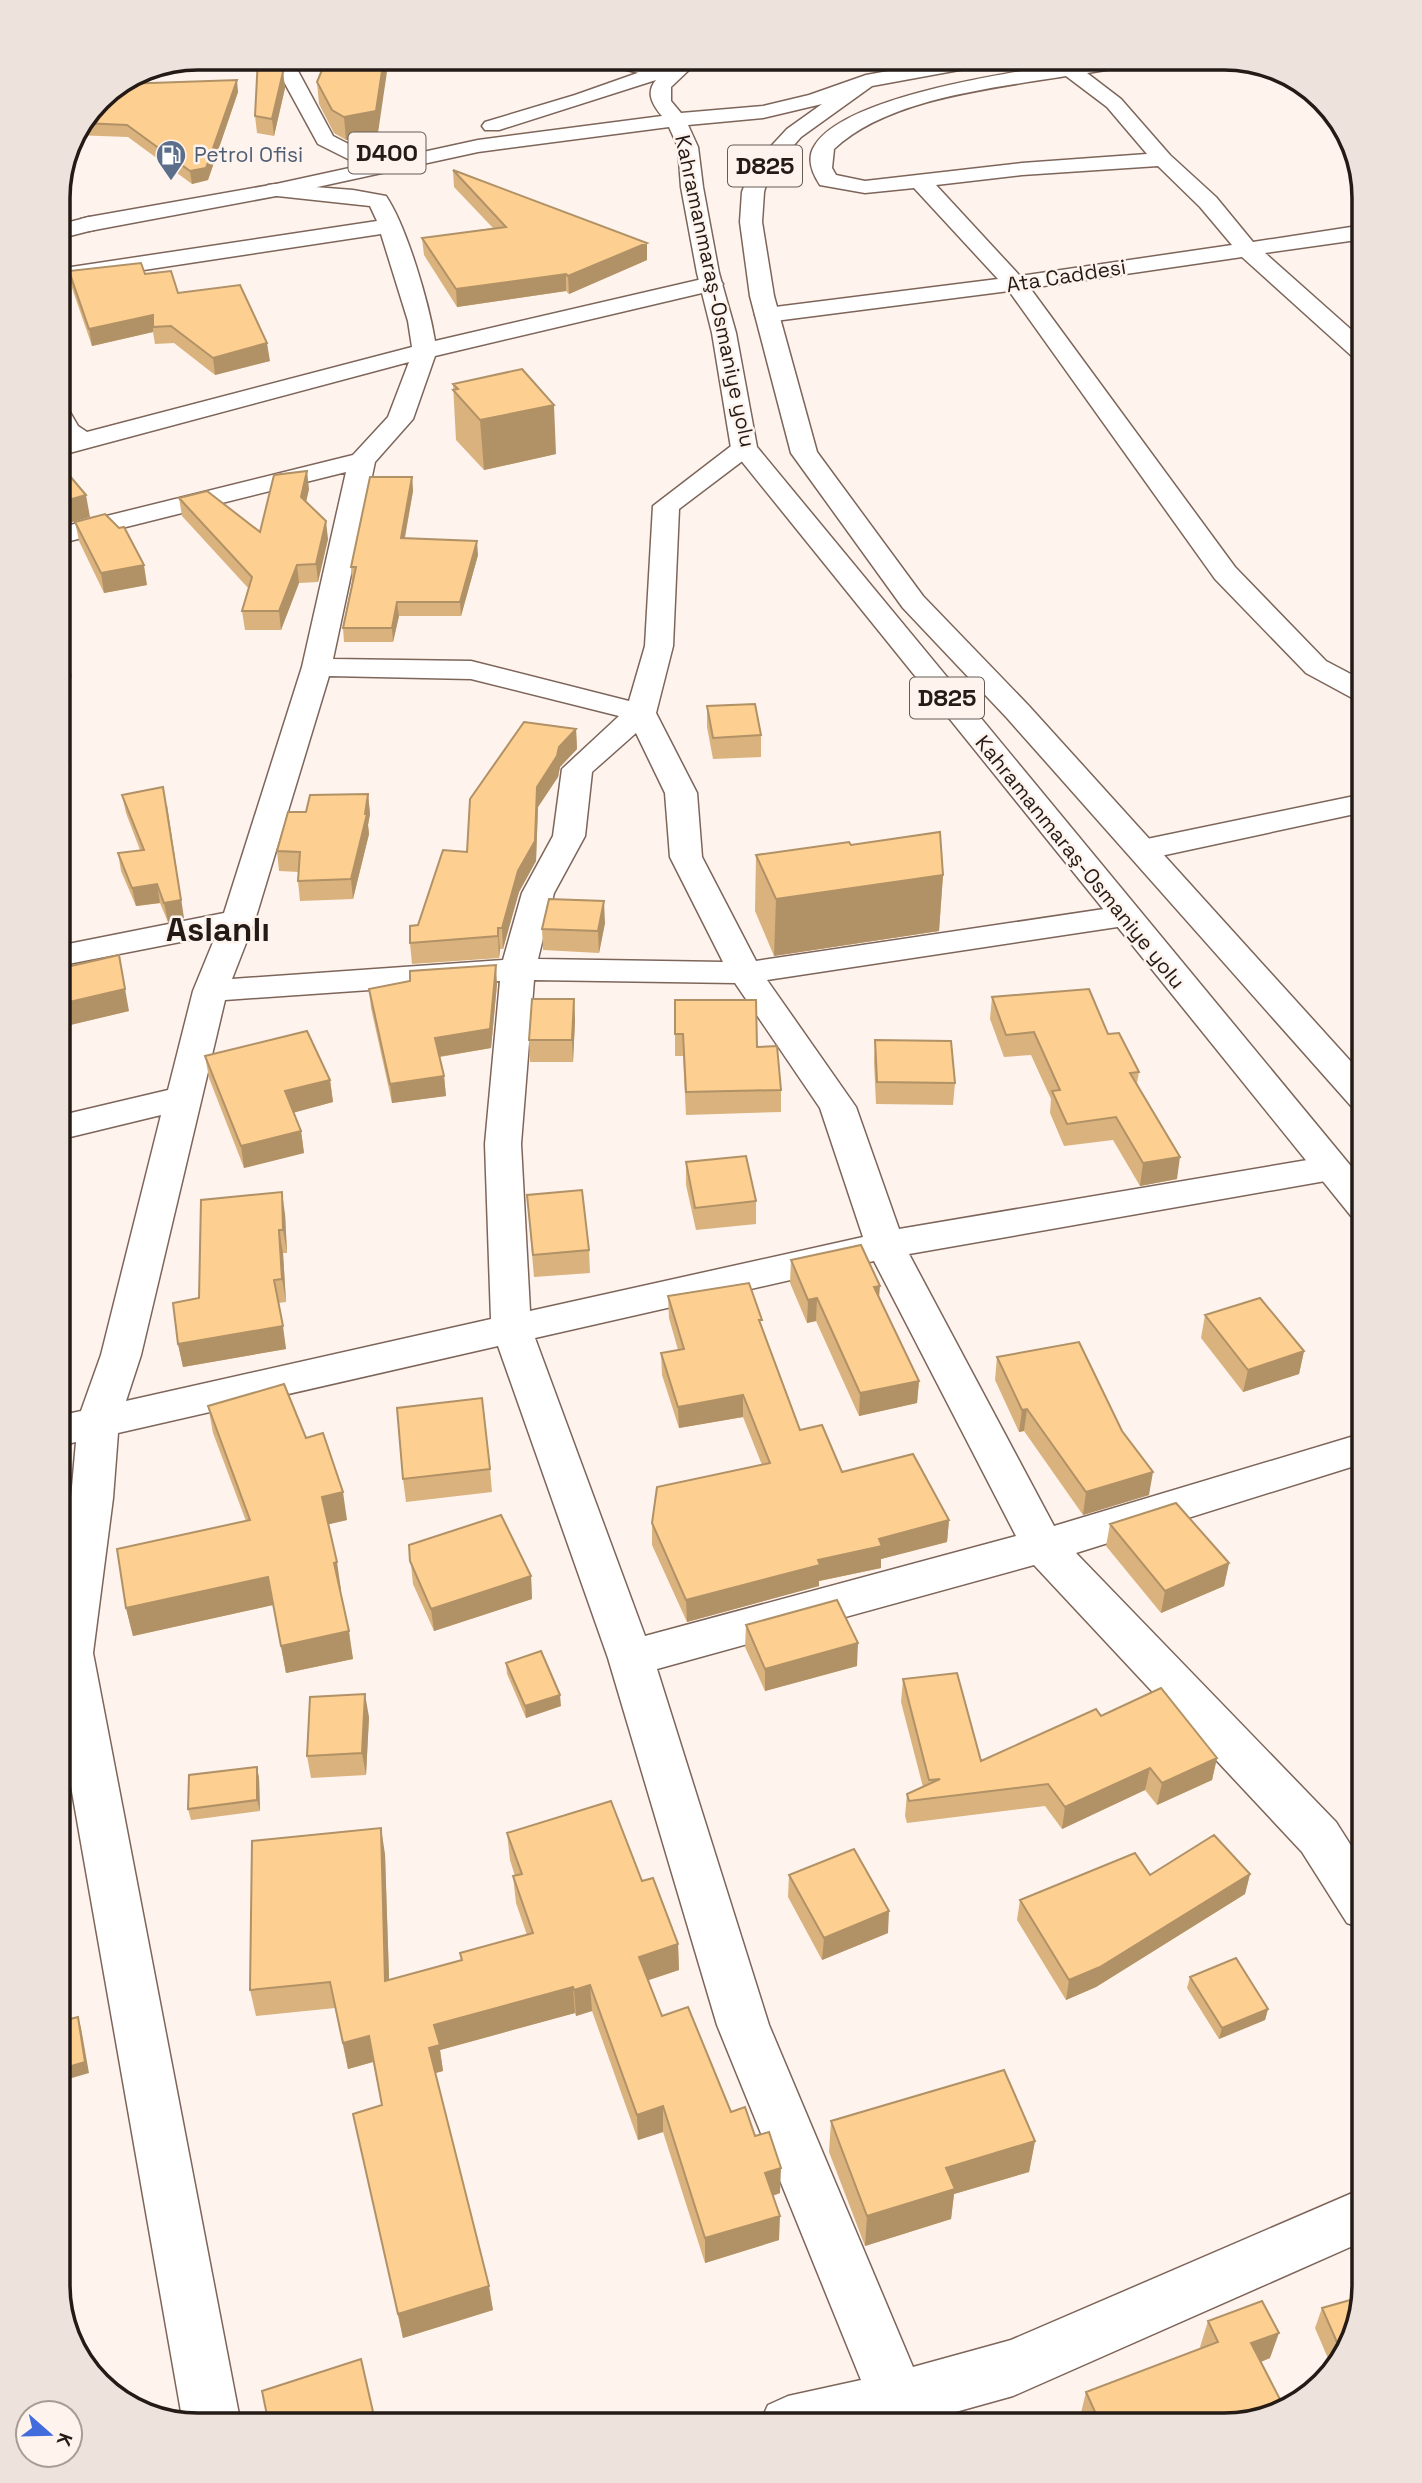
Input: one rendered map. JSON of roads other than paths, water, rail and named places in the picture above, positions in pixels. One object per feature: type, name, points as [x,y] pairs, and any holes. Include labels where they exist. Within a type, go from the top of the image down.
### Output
[{"type":"main road","points":[[287,70],[325,140],[363,159]]},
{"type":"main road","points":[[651,70],[659,72]]},
{"type":"main road","name":"D400","points":[[70,229],[444,140],[583,99],[664,70]]},
{"type":"main road","name":"Kahramanmaraş-Osmaniye yolu","points":[[677,70],[661,86],[661,102],[676,120],[688,147],[692,187],[711,284],[724,333],[744,448],[1352,1193]]},
{"type":"main road","points":[[866,70],[866,81]]},
{"type":"main road","name":"D400","points":[[89,224],[276,190],[478,146],[676,120],[763,112],[816,99],[866,81],[926,70]]},
{"type":"main road","points":[[1163,159],[864,187],[828,180],[821,168],[824,147],[847,126],[894,107],[999,82],[1071,70],[1114,103],[1163,159],[1208,202],[1247,249],[1352,344]]},
{"type":"main road","name":"Kahramanmaraş-Osmaniye yolu","points":[[866,81],[794,133],[759,173],[753,192],[751,222],[767,314],[804,453],[913,602],[1018,712],[1352,1085]]},
{"type":"main road","points":[[919,180],[1015,284],[1225,573],[1316,667],[1352,686]]},
{"type":"main road","points":[[210,2413],[70,1653],[75,1502],[97,1422],[121,1355],[210,991],[238,920],[317,667],[362,460],[400,419],[425,351],[420,321],[386,214],[378,201],[353,196],[276,190]]},
{"type":"main road","points":[[70,274],[388,226]]},
{"type":"main road","name":"Ata Caddesi","points":[[767,314],[1015,284],[1352,234]]},
{"type":"main road","points":[[70,445],[425,351],[711,284]]},
{"type":"main road","points":[[70,432],[83,442]]},
{"type":"main road","points":[[744,448],[666,506],[659,646],[641,713],[577,769],[569,836],[538,893],[518,969],[503,1144],[512,1327],[631,1658],[743,2025],[903,2413],[1013,2368],[1352,2219]]},
{"type":"main road","points":[[70,533],[362,460]]},
{"type":"main road","points":[[317,667],[471,670],[641,713],[681,793],[687,857],[745,973],[838,1107],[885,1245],[1043,1546],[1319,1837],[1352,1889]]},
{"type":"main road","points":[[1142,849],[1352,805]]},
{"type":"main road","points":[[210,991],[518,969],[745,973],[1124,916]]},
{"type":"main road","points":[[70,954],[238,920]]},
{"type":"main road","points":[[70,1125],[183,1099]]},
{"type":"main road","points":[[70,1428],[885,1245],[1331,1168]]},
{"type":"main road","points":[[631,1658],[1043,1546],[1352,1452]]},
{"type":"place","name":"Petrol Ofisi","points":[[171,182]]},
{"type":"district","name":"Aslanlı","points":[[218,929]]}]
